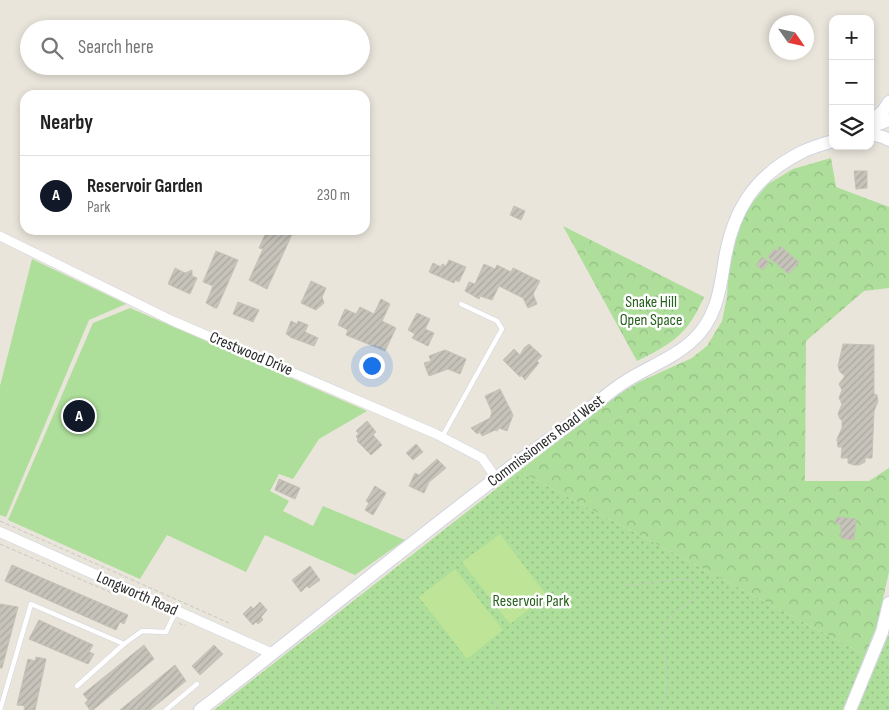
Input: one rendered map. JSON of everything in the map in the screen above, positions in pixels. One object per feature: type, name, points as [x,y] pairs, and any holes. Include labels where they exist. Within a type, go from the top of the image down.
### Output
[{"type":"main road","points":[[874,118],[889,102]]},
{"type":"main road","points":[[874,126],[889,120]]},
{"type":"main road","points":[[874,135],[889,140]]},
{"type":"main road","name":"Commissioners Road West","points":[[200,710],[496,478],[624,382],[676,354],[695,339],[714,308],[719,293],[730,232],[743,204],[762,179],[775,167],[804,151],[829,142]]},
{"type":"main road","points":[[850,710],[882,632],[889,603]]},
{"type":"street","name":"Crestwood Drive","points":[[0,236],[173,321],[442,438],[482,458],[496,478]]},
{"type":"street","name":"Longworth Road","points":[[0,532],[273,654]]},
{"type":"lane","points":[[442,438],[502,329],[497,321],[461,304]]},
{"type":"lane","points":[[0,710],[31,604],[124,644]]},
{"type":"lane","points":[[77,686],[124,644],[142,631],[166,632],[176,611]]},
{"type":"lane","points":[[166,710],[197,684]]},
{"type":"path","points":[[0,520],[229,624]]},
{"type":"path","points":[[0,544],[114,594]]},
{"type":"path","points":[[625,586],[684,579],[692,580],[697,588],[694,598],[676,610],[667,622],[665,641],[668,692],[660,710]]},
{"type":"path","points":[[487,696],[500,710]]},
{"type":"path","points":[[508,710],[517,710]]},
{"type":"green space","points":[[831,158],[836,187],[889,207],[889,288],[864,291],[806,341],[805,481],[869,481],[889,468],[889,572],[877,625],[865,655],[519,471],[618,395],[639,382],[692,358],[707,346],[722,321],[727,297],[730,243],[745,211],[768,184],[793,169]]},
{"type":"green space","name":"Snake Hill Open Space","points":[[563,226],[704,297],[685,329],[670,343],[637,361]]},
{"type":"green space","points":[[32,259],[126,304],[89,320],[6,517],[0,515],[0,386]]},
{"type":"green space","points":[[130,308],[367,411],[319,439],[293,479],[279,474],[270,491],[289,501],[283,511],[313,526],[323,506],[405,540],[355,575],[265,535],[246,572],[167,535],[140,579],[8,520],[93,323]]},
{"type":"green space","name":"Reservoir Park","points":[[519,471],[865,655],[843,710],[214,710]]},
{"type":"green space","points":[[500,534],[547,596],[510,624],[462,562]]},
{"type":"green space","points":[[455,569],[503,630],[467,659],[419,597]]},
{"type":"green space","points":[[889,634],[889,710],[857,710],[861,701]]},
{"type":"building","points":[[854,171],[867,171],[867,188],[856,189]]},
{"type":"building","points":[[514,206],[525,211],[521,220],[510,215]]},
{"type":"building","points":[[265,235],[292,235],[267,289],[249,280],[263,249],[259,248]]},
{"type":"building","points":[[780,246],[799,262],[789,274],[768,257],[774,249],[777,251]]},
{"type":"building","points":[[216,251],[238,260],[217,308],[215,308],[206,303],[213,286],[203,282]]},
{"type":"building","points":[[762,257],[769,262],[763,270],[756,265]]},
{"type":"building","points":[[449,260],[466,267],[459,282],[455,280],[454,283],[429,272],[433,263],[441,267],[442,264],[446,266]]},
{"type":"building","points":[[484,264],[495,269],[497,265],[511,272],[513,268],[540,281],[533,294],[537,304],[528,308],[523,298],[499,286],[492,300],[480,296],[479,299],[465,291],[469,282],[475,284]]},
{"type":"building","points":[[175,268],[185,273],[192,270],[192,276],[197,278],[190,294],[168,284]]},
{"type":"building","points":[[311,281],[326,288],[322,297],[324,303],[316,310],[301,303]]},
{"type":"building","points":[[381,299],[390,304],[382,321],[396,328],[385,351],[346,335],[348,330],[338,325],[345,309],[356,314],[360,307],[374,314]]},
{"type":"building","points":[[238,302],[259,310],[253,322],[233,314]]},
{"type":"building","points":[[417,313],[430,319],[425,329],[434,333],[428,346],[412,338],[415,334],[408,330]]},
{"type":"building","points":[[291,321],[297,324],[298,321],[308,325],[305,332],[318,338],[314,346],[286,334]]},
{"type":"building","points":[[529,344],[542,356],[537,361],[539,363],[525,380],[503,360],[514,349],[520,355]]},
{"type":"building","points":[[843,344],[874,345],[874,394],[877,395],[878,401],[874,411],[872,458],[865,458],[865,462],[859,465],[848,463],[848,458],[841,458],[842,447],[838,447],[837,439],[842,428],[842,420],[838,414],[842,404],[839,398],[842,390],[839,384],[845,376],[840,372],[838,366]]},
{"type":"building","points":[[445,350],[466,359],[460,374],[448,369],[429,376],[424,363],[431,361],[429,356]]},
{"type":"building","points":[[500,389],[513,415],[507,431],[499,428],[497,431],[495,430],[482,436],[480,432],[477,434],[471,428],[490,418],[492,412],[485,396]]},
{"type":"building","points":[[367,421],[376,432],[373,435],[382,445],[371,455],[357,441],[356,436],[359,434],[356,431]]},
{"type":"building","points":[[416,444],[423,452],[413,460],[406,453]]},
{"type":"building","points":[[437,459],[446,468],[429,482],[424,493],[409,486],[415,473],[419,475]]},
{"type":"building","points":[[279,479],[300,488],[295,499],[275,490]]},
{"type":"building","points":[[375,486],[386,493],[373,515],[365,510],[369,503],[366,501]]},
{"type":"building","points":[[837,517],[856,519],[854,540],[841,538],[841,525],[835,522]]},
{"type":"building","points":[[12,565],[128,615],[124,624],[120,622],[116,630],[5,581]]},
{"type":"building","points":[[310,566],[320,580],[309,588],[307,586],[301,592],[292,580]]},
{"type":"building","points":[[260,602],[267,610],[261,617],[263,620],[253,625],[243,614],[251,606],[253,609]]},
{"type":"building","points":[[0,604],[18,607],[2,668],[0,668]]},
{"type":"building","points":[[39,620],[93,645],[89,652],[94,654],[88,664],[29,639]]},
{"type":"building","points":[[144,645],[154,659],[93,710],[90,710],[85,703],[88,700],[83,694]]},
{"type":"building","points":[[214,645],[223,654],[200,675],[192,666]]},
{"type":"building","points":[[36,657],[46,659],[35,710],[24,710],[25,706],[17,705],[28,659],[35,661]]},
{"type":"building","points":[[175,665],[186,681],[150,710],[120,710]]},
{"type":"place","name":"Reservoir Garden","points":[[79,416]]}]
